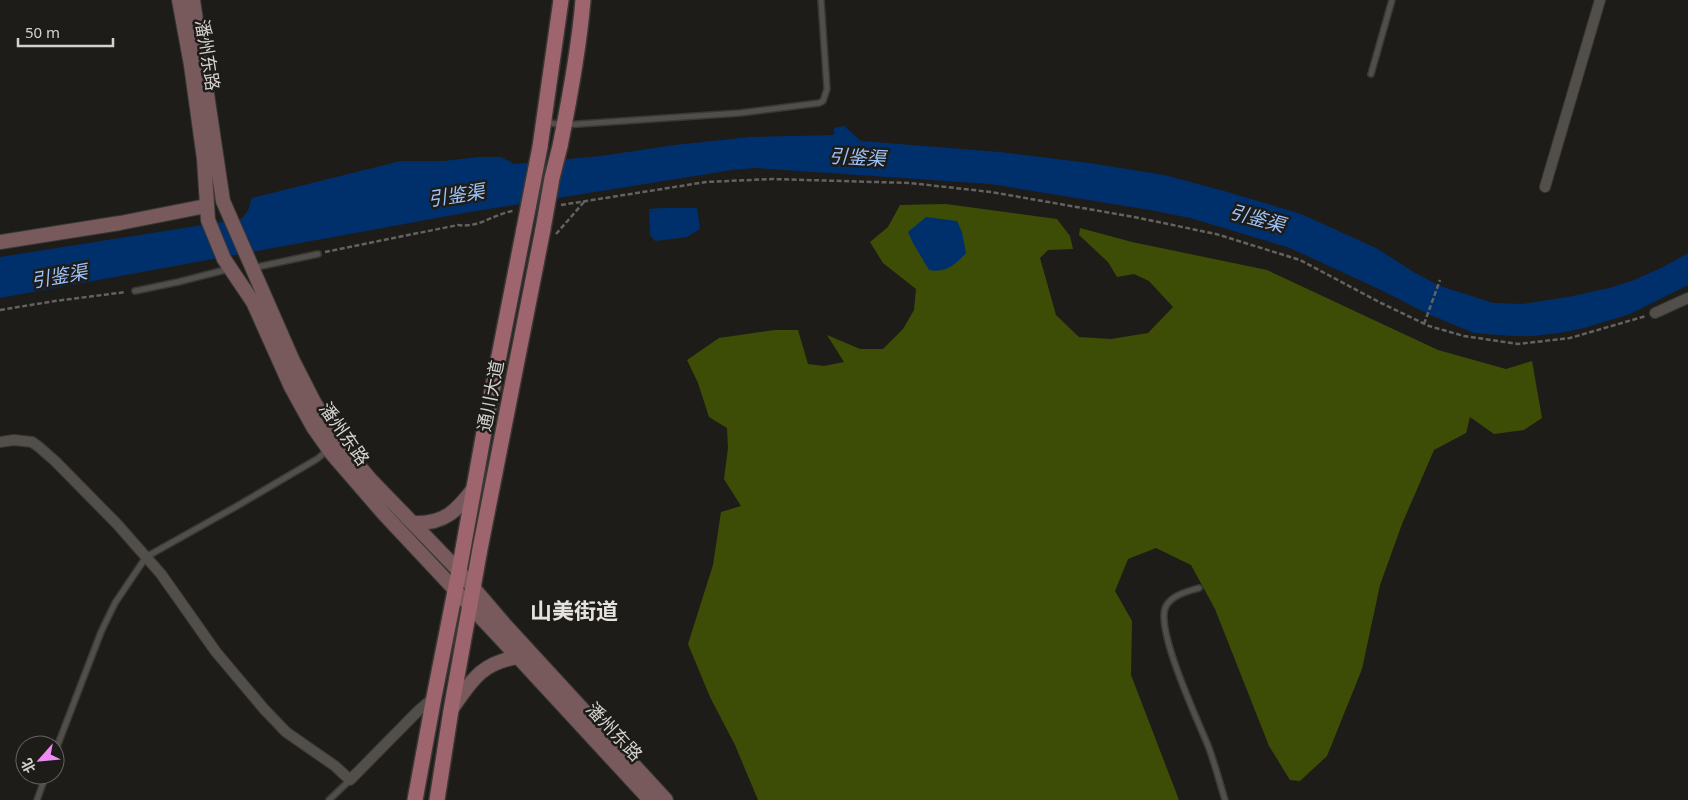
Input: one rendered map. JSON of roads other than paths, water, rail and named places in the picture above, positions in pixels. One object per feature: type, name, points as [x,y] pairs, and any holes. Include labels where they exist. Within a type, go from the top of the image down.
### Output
[{"type":"main road","name":"潘州东路","points":[[180,0],[204,159],[208,220],[227,264],[253,302],[291,387],[313,427],[370,479],[414,523],[666,800]]},
{"type":"main road","name":"潘州东路","points":[[193,0],[220,188],[230,216],[293,361],[333,445],[384,514],[650,800]]},
{"type":"main road","name":"通川大道","points":[[416,800],[434,697],[540,147],[561,0]]},
{"type":"main road","name":"通川大道","points":[[437,800],[473,588],[549,232],[552,178],[579,46],[583,0]]},
{"type":"main road","points":[[0,242],[120,223],[206,206]]},
{"type":"main road","points":[[414,523],[424,524],[450,515],[462,505],[474,488]]},
{"type":"main road","points":[[451,710],[484,669],[503,659],[518,657]]},
{"type":"main road","points":[[427,740],[447,742]]},
{"type":"street","points":[[1545,186],[1600,0]]},
{"type":"street","points":[[1655,313],[1688,298]]},
{"type":"street","points":[[0,442],[23,440],[40,447],[117,524],[161,574],[216,652],[264,709],[286,732],[335,766],[350,780],[434,697]]},
{"type":"lane","points":[[544,122],[564,124],[740,113],[819,103],[823,101],[827,89],[821,0]]},
{"type":"lane","points":[[1371,74],[1392,0]]},
{"type":"lane","points":[[250,263],[318,254]]},
{"type":"lane","points":[[135,291],[178,282],[227,264]]},
{"type":"lane","points":[[62,735],[101,632],[115,603],[146,557],[317,459],[333,445]]},
{"type":"lane","points":[[1199,588],[1183,593],[1167,604],[1164,610],[1165,622],[1170,648],[1209,750],[1225,800]]},
{"type":"lane","points":[[329,800],[350,780]]},
{"type":"lane","points":[[37,800],[42,785]]},
{"type":"water","name":"引鉴渠","points":[[844,126],[861,141],[999,152],[1089,163],[1164,175],[1224,191],[1301,214],[1378,249],[1415,273],[1440,286],[1493,303],[1522,304],[1609,288],[1632,281],[1688,253],[1688,285],[1630,314],[1584,328],[1532,336],[1474,333],[1428,314],[1290,248],[1190,218],[990,184],[755,168],[732,170],[464,213],[0,298],[0,257],[241,219],[248,211],[252,198],[401,161],[444,161],[479,157],[501,157],[514,164],[601,156],[675,145],[750,137],[834,135],[834,128]]},
{"type":"water","points":[[697,208],[700,229],[687,237],[655,241],[650,235],[649,209]]},
{"type":"water","points":[[926,217],[957,221],[962,232],[966,253],[950,267],[935,271],[929,270],[913,243],[908,232]]},
{"type":"district","name":"山美街道","points":[[574,611]]}]
